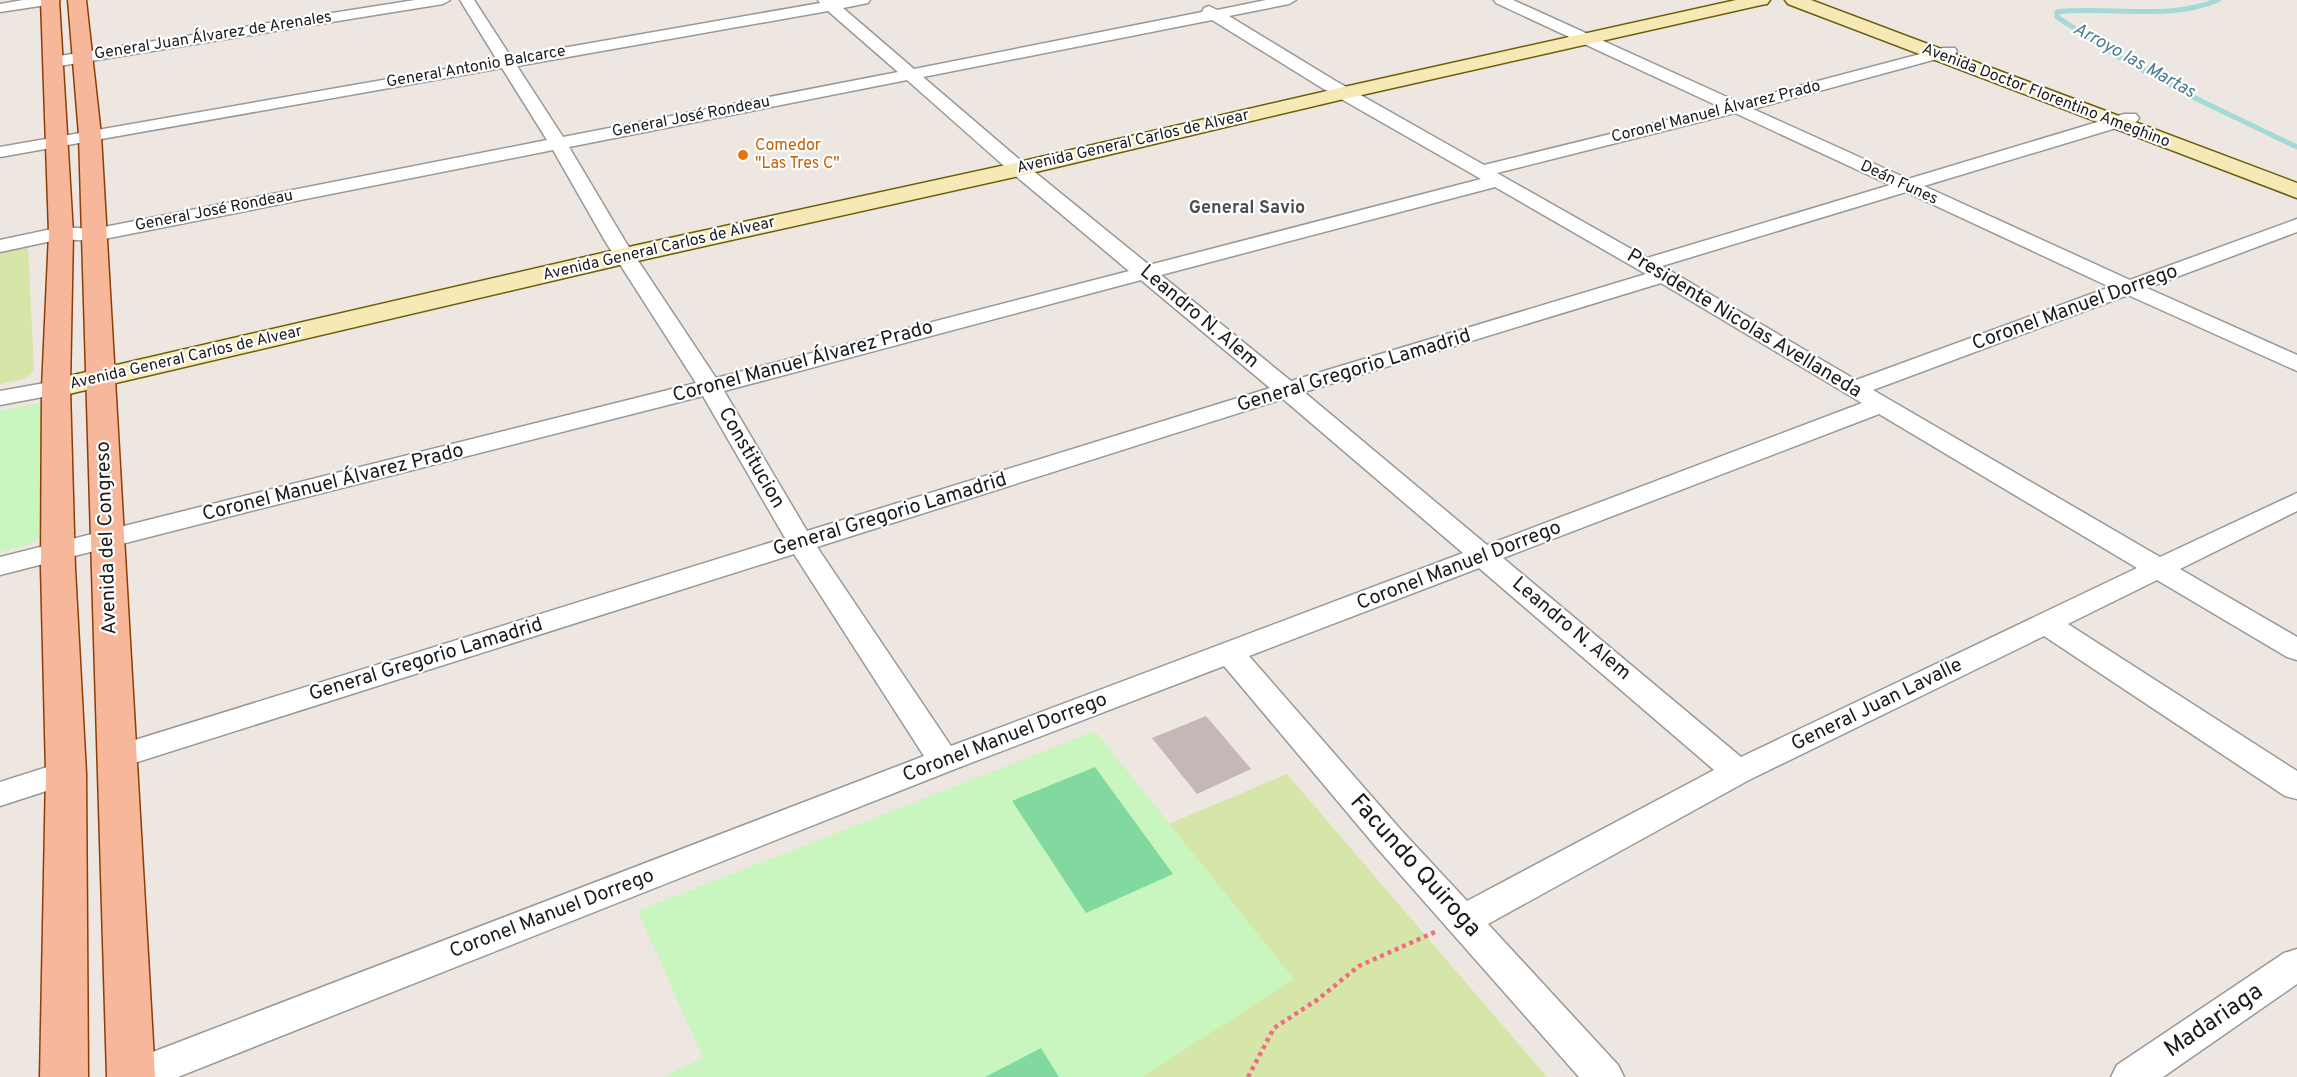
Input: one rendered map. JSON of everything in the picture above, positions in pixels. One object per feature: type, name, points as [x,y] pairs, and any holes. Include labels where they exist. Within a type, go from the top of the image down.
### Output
[{"type":"main road","name":"Avenida del Congreso","points":[[51,0],[53,62],[73,138]]},
{"type":"main road","name":"Avenida del Congreso","points":[[76,0],[82,57],[73,138],[77,234],[100,368],[132,1077]]},
{"type":"main road","name":"Avenida del Congreso","points":[[64,1077],[66,773],[58,550],[56,388],[77,234]]},
{"type":"street","points":[[0,8],[51,0]]},
{"type":"street","name":"General Juan Álvarez de Arenales","points":[[53,62],[443,0]]},
{"type":"street","name":"Constitucion","points":[[467,0],[558,143],[620,249],[710,387],[801,543],[944,761]]},
{"type":"street","name":"General Antonio Balcarce","points":[[0,152],[828,3],[863,0]]},
{"type":"street","name":"Presidente Nicolas Avellaneda","points":[[1189,0],[1336,88],[1491,175],[2297,651]]},
{"type":"street","name":"General José Rondeau","points":[[0,246],[77,234],[558,143],[1289,0]]},
{"type":"street","name":"Deán Funes","points":[[1501,0],[2297,364]]},
{"type":"street","name":"Avenida General Carlos de Alvear","points":[[1578,34],[1706,0]]},
{"type":"street","name":"Avenida General Carlos de Alvear","points":[[56,388],[100,368],[620,249],[1012,163],[1578,34],[1761,0]]},
{"type":"street","name":"Avenida Doctor Florentino Ameghino","points":[[1794,0],[1943,52]]},
{"type":"street","name":"Avenida Doctor Florentino Ameghino","points":[[1813,0],[2297,191]]},
{"type":"street","name":"Leandro N. Alem","points":[[828,3],[1012,163],[1287,390],[1738,772]]},
{"type":"street","name":"Coronel Manuel Álvarez Prado","points":[[0,566],[710,387],[1145,272],[1943,52]]},
{"type":"street","name":"Avenida Doctor Florentino Ameghino","points":[[2123,121],[2297,181]]},
{"type":"street","name":"General Gregorio Lamadrid","points":[[117,757],[1287,390],[1907,186],[2123,121]]},
{"type":"street","name":"Coronel Manuel Dorrego","points":[[1853,389],[2297,225]]},
{"type":"street","points":[[0,398],[56,388]]},
{"type":"street","name":"Coronel Manuel Dorrego","points":[[132,1077],[944,761],[1880,405]]},
{"type":"street","name":"General Juan Lavalle","points":[[1463,920],[1738,772],[2297,501]]},
{"type":"street","points":[[2047,624],[2297,787]]},
{"type":"street","name":"Facundo Quiroga","points":[[1229,652],[1389,839],[1604,1077]]},
{"type":"street","points":[[0,794],[66,773]]},
{"type":"street","name":"Madariaga","points":[[2132,1077],[2297,964]]},
{"type":"path","points":[[1248,1077],[1274,1028],[1317,1000],[1359,966],[1463,920]]},
{"type":"green space","points":[[28,243],[34,370],[24,379],[0,384],[0,245]]},
{"type":"green space","points":[[39,403],[46,405],[45,534],[30,544],[0,552],[0,411]]},
{"type":"green space","points":[[1095,731],[1294,979],[1142,1077],[662,1077],[703,1058],[638,911]]},
{"type":"green space","points":[[1095,767],[1173,874],[1086,913],[1012,801]]},
{"type":"green space","points":[[1287,774],[1547,1077],[1142,1077],[1293,979],[1169,824]]},
{"type":"green space","points":[[1041,1048],[1059,1077],[985,1077]]},
{"type":"building","points":[[1206,716],[1251,769],[1197,794],[1152,738]]},
{"type":"waterway","name":"Arroyo las Martas","points":[[2218,0],[2179,10],[2057,12],[2057,17],[2115,55],[2197,99],[2297,147]]},
{"type":"place","name":"Comedor \"Las Tres C\"","points":[[743,155]]},
{"type":"district","name":"General Savio","points":[[1247,208]]}]
